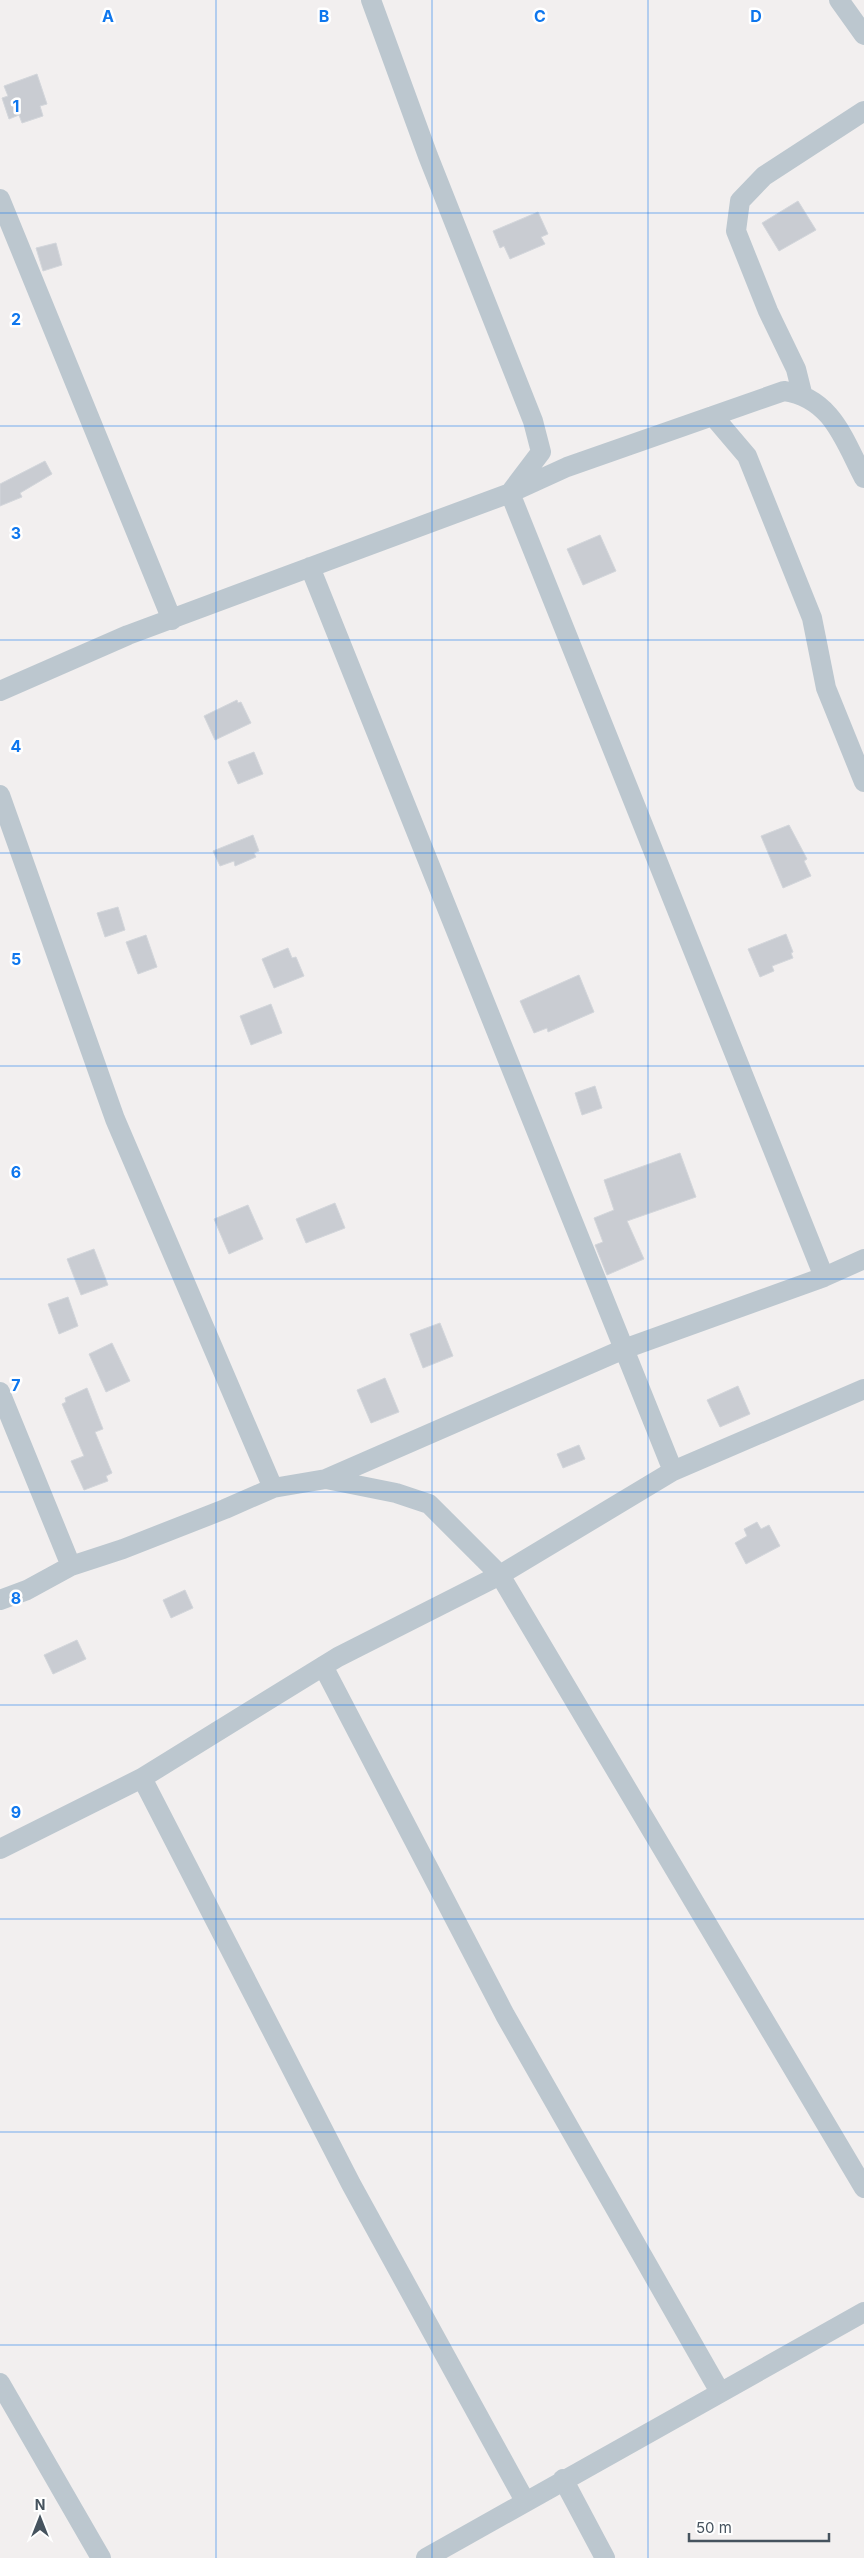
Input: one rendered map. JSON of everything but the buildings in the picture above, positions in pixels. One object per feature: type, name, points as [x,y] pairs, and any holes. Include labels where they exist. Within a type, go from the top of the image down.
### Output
[{"type":"street","points":[[371,0],[428,156],[534,421],[541,452],[510,492]]},
{"type":"street","points":[[839,0],[864,35]]},
{"type":"street","points":[[802,393],[796,369],[768,311],[736,231],[740,201],[764,176],[864,111]]},
{"type":"street","points":[[0,199],[172,620]]},
{"type":"street","points":[[0,691],[128,635],[510,492],[567,467],[784,391],[802,393],[818,404],[836,424],[864,478]]},
{"type":"street","points":[[713,416],[747,456],[812,618],[826,688],[864,782]]},
{"type":"street","points":[[510,492],[824,1276]]},
{"type":"street","points":[[310,567],[673,1471]]},
{"type":"street","points":[[0,795],[115,1118],[273,1488]]},
{"type":"street","points":[[0,1600],[27,1590],[71,1566],[123,1549],[225,1510],[273,1488],[326,1479],[624,1349],[824,1276],[864,1259]]},
{"type":"street","points":[[0,1849],[142,1778],[323,1666],[500,1575],[673,1471],[864,1389]]},
{"type":"street","points":[[0,1392],[71,1566]]},
{"type":"street","points":[[326,1479],[396,1493],[429,1504],[500,1575],[864,2188]]},
{"type":"street","points":[[323,1666],[510,2023],[720,2392]]},
{"type":"street","points":[[142,1778],[351,2184],[525,2501]]},
{"type":"street","points":[[426,2558],[563,2479],[864,2312]]},
{"type":"street","points":[[0,2383],[101,2558]]},
{"type":"street","points":[[563,2479],[605,2558]]}]
